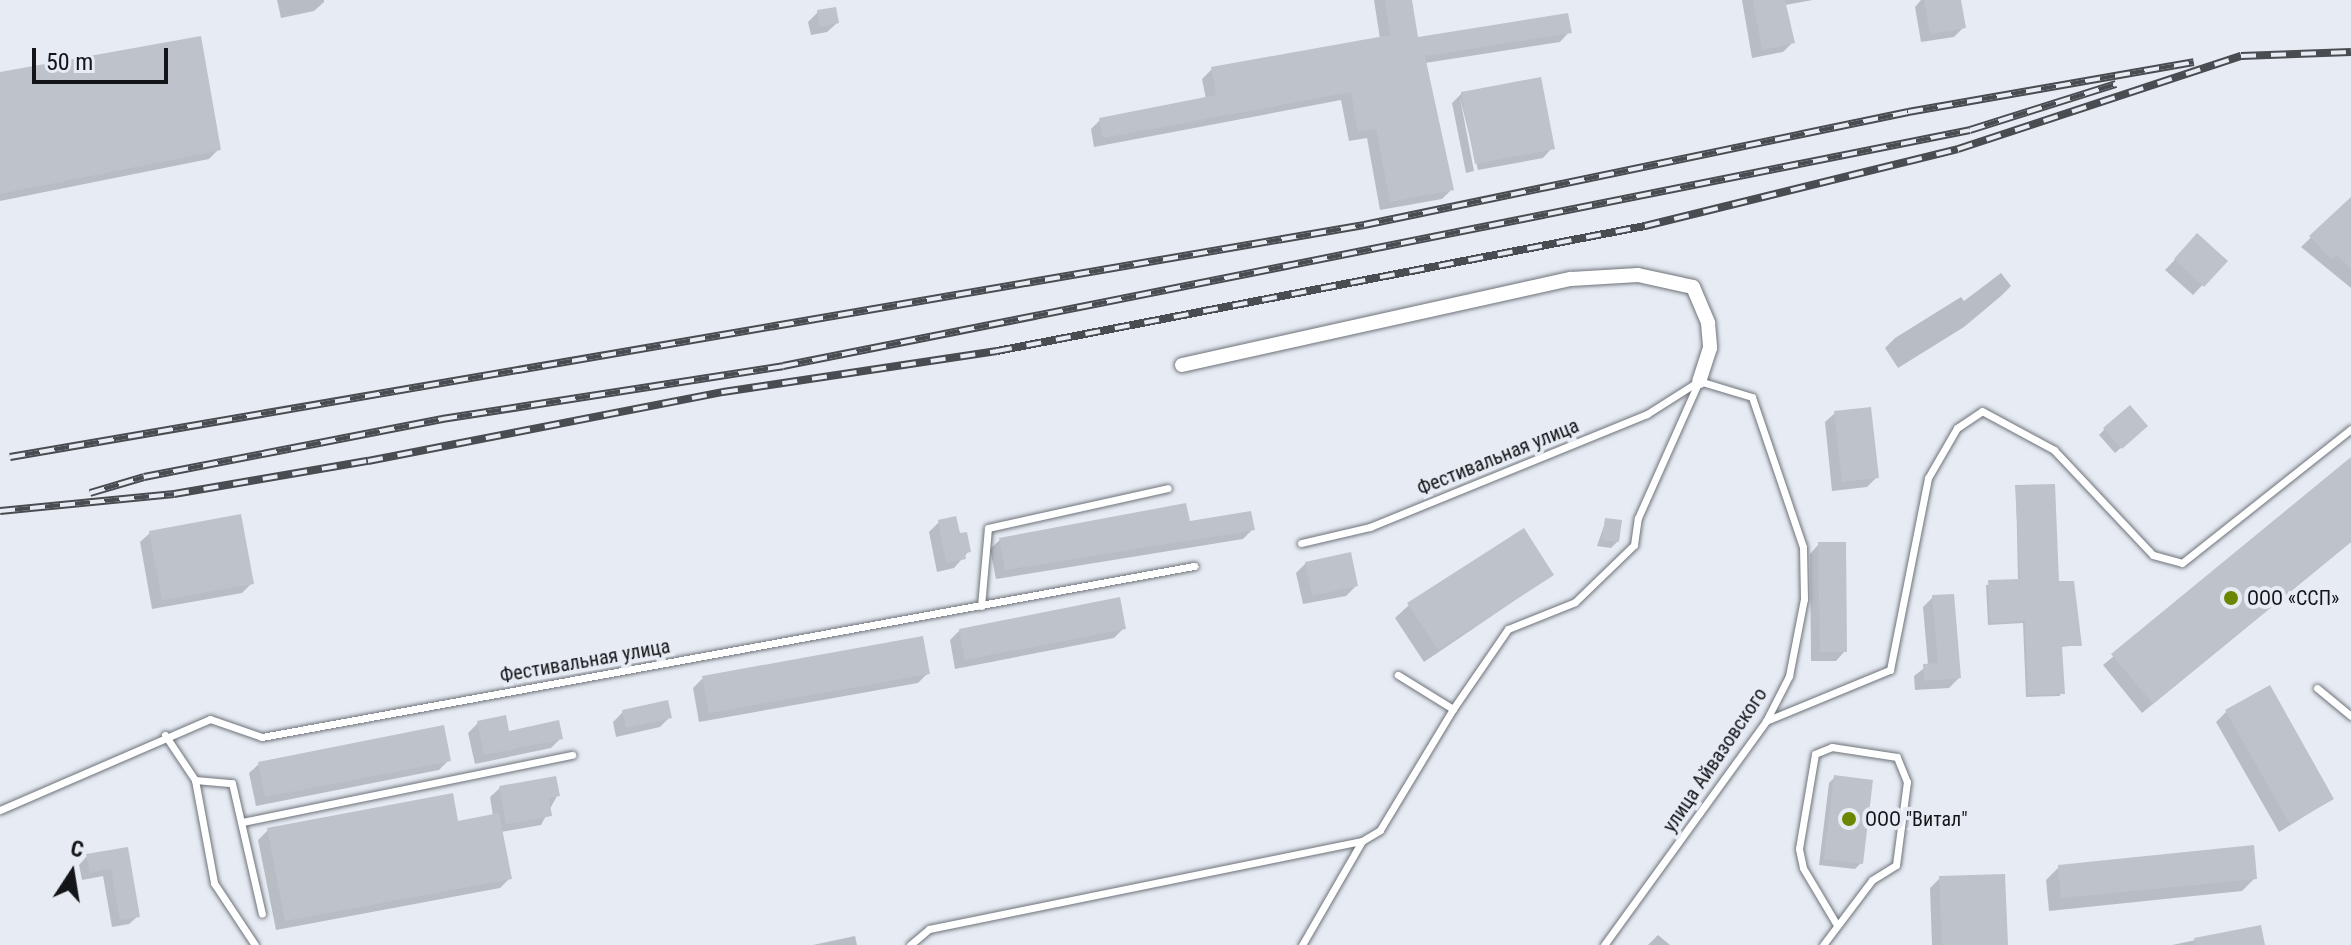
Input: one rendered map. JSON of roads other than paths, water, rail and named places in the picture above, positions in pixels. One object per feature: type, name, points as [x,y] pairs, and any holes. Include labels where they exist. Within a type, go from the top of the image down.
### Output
[{"type":"street","points":[[1182,365],[1571,279],[1638,275],[1693,287],[1708,323],[1710,348],[1699,381]]},
{"type":"lane","name":"Фестивальная улица","points":[[1301,543],[1370,527],[1647,414],[1699,381]]},
{"type":"lane","points":[[910,945],[929,929],[1362,841],[1380,830],[1453,709],[1508,629],[1575,602],[1634,545],[1638,518],[1699,381]]},
{"type":"lane","name":"улица Айвазовского","points":[[1604,945],[1766,721],[1789,676],[1804,599],[1803,547],[1752,397],[1699,381]]},
{"type":"lane","points":[[1766,721],[1890,670],[1928,478],[1957,428],[1982,411],[2054,450],[2153,555],[2182,563],[2351,429]]},
{"type":"lane","points":[[981,606],[988,528],[1168,488]]},
{"type":"lane","name":"Фестивальная улица","points":[[0,810],[165,735],[210,719],[262,737],[1194,566]]},
{"type":"lane","points":[[1398,675],[1453,709]]},
{"type":"lane","points":[[2317,688],[2349,711]]},
{"type":"lane","points":[[165,735],[195,780],[214,883],[255,945]]},
{"type":"lane","points":[[1823,945],[1872,880],[1896,865],[1907,782],[1897,757],[1832,747],[1815,754],[1799,849],[1803,868],[1837,925]]},
{"type":"lane","points":[[242,822],[572,755]]},
{"type":"lane","points":[[195,780],[232,783],[262,914]]},
{"type":"lane","points":[[1302,945],[1362,841]]},
{"type":"railway","points":[[0,511],[174,494],[368,461],[723,392],[997,351],[1645,226],[1958,149],[2241,56],[2351,52]]},
{"type":"railway","points":[[10,457],[1364,225],[1908,112],[2194,62]]},
{"type":"railway","points":[[90,493],[144,477],[442,419],[783,366],[1970,130],[2116,84]]},
{"type":"place","name":"ООО «ССП»","points":[[2231,598]]},
{"type":"place","name":"ООО \"Витал\"","points":[[1849,819]]}]
